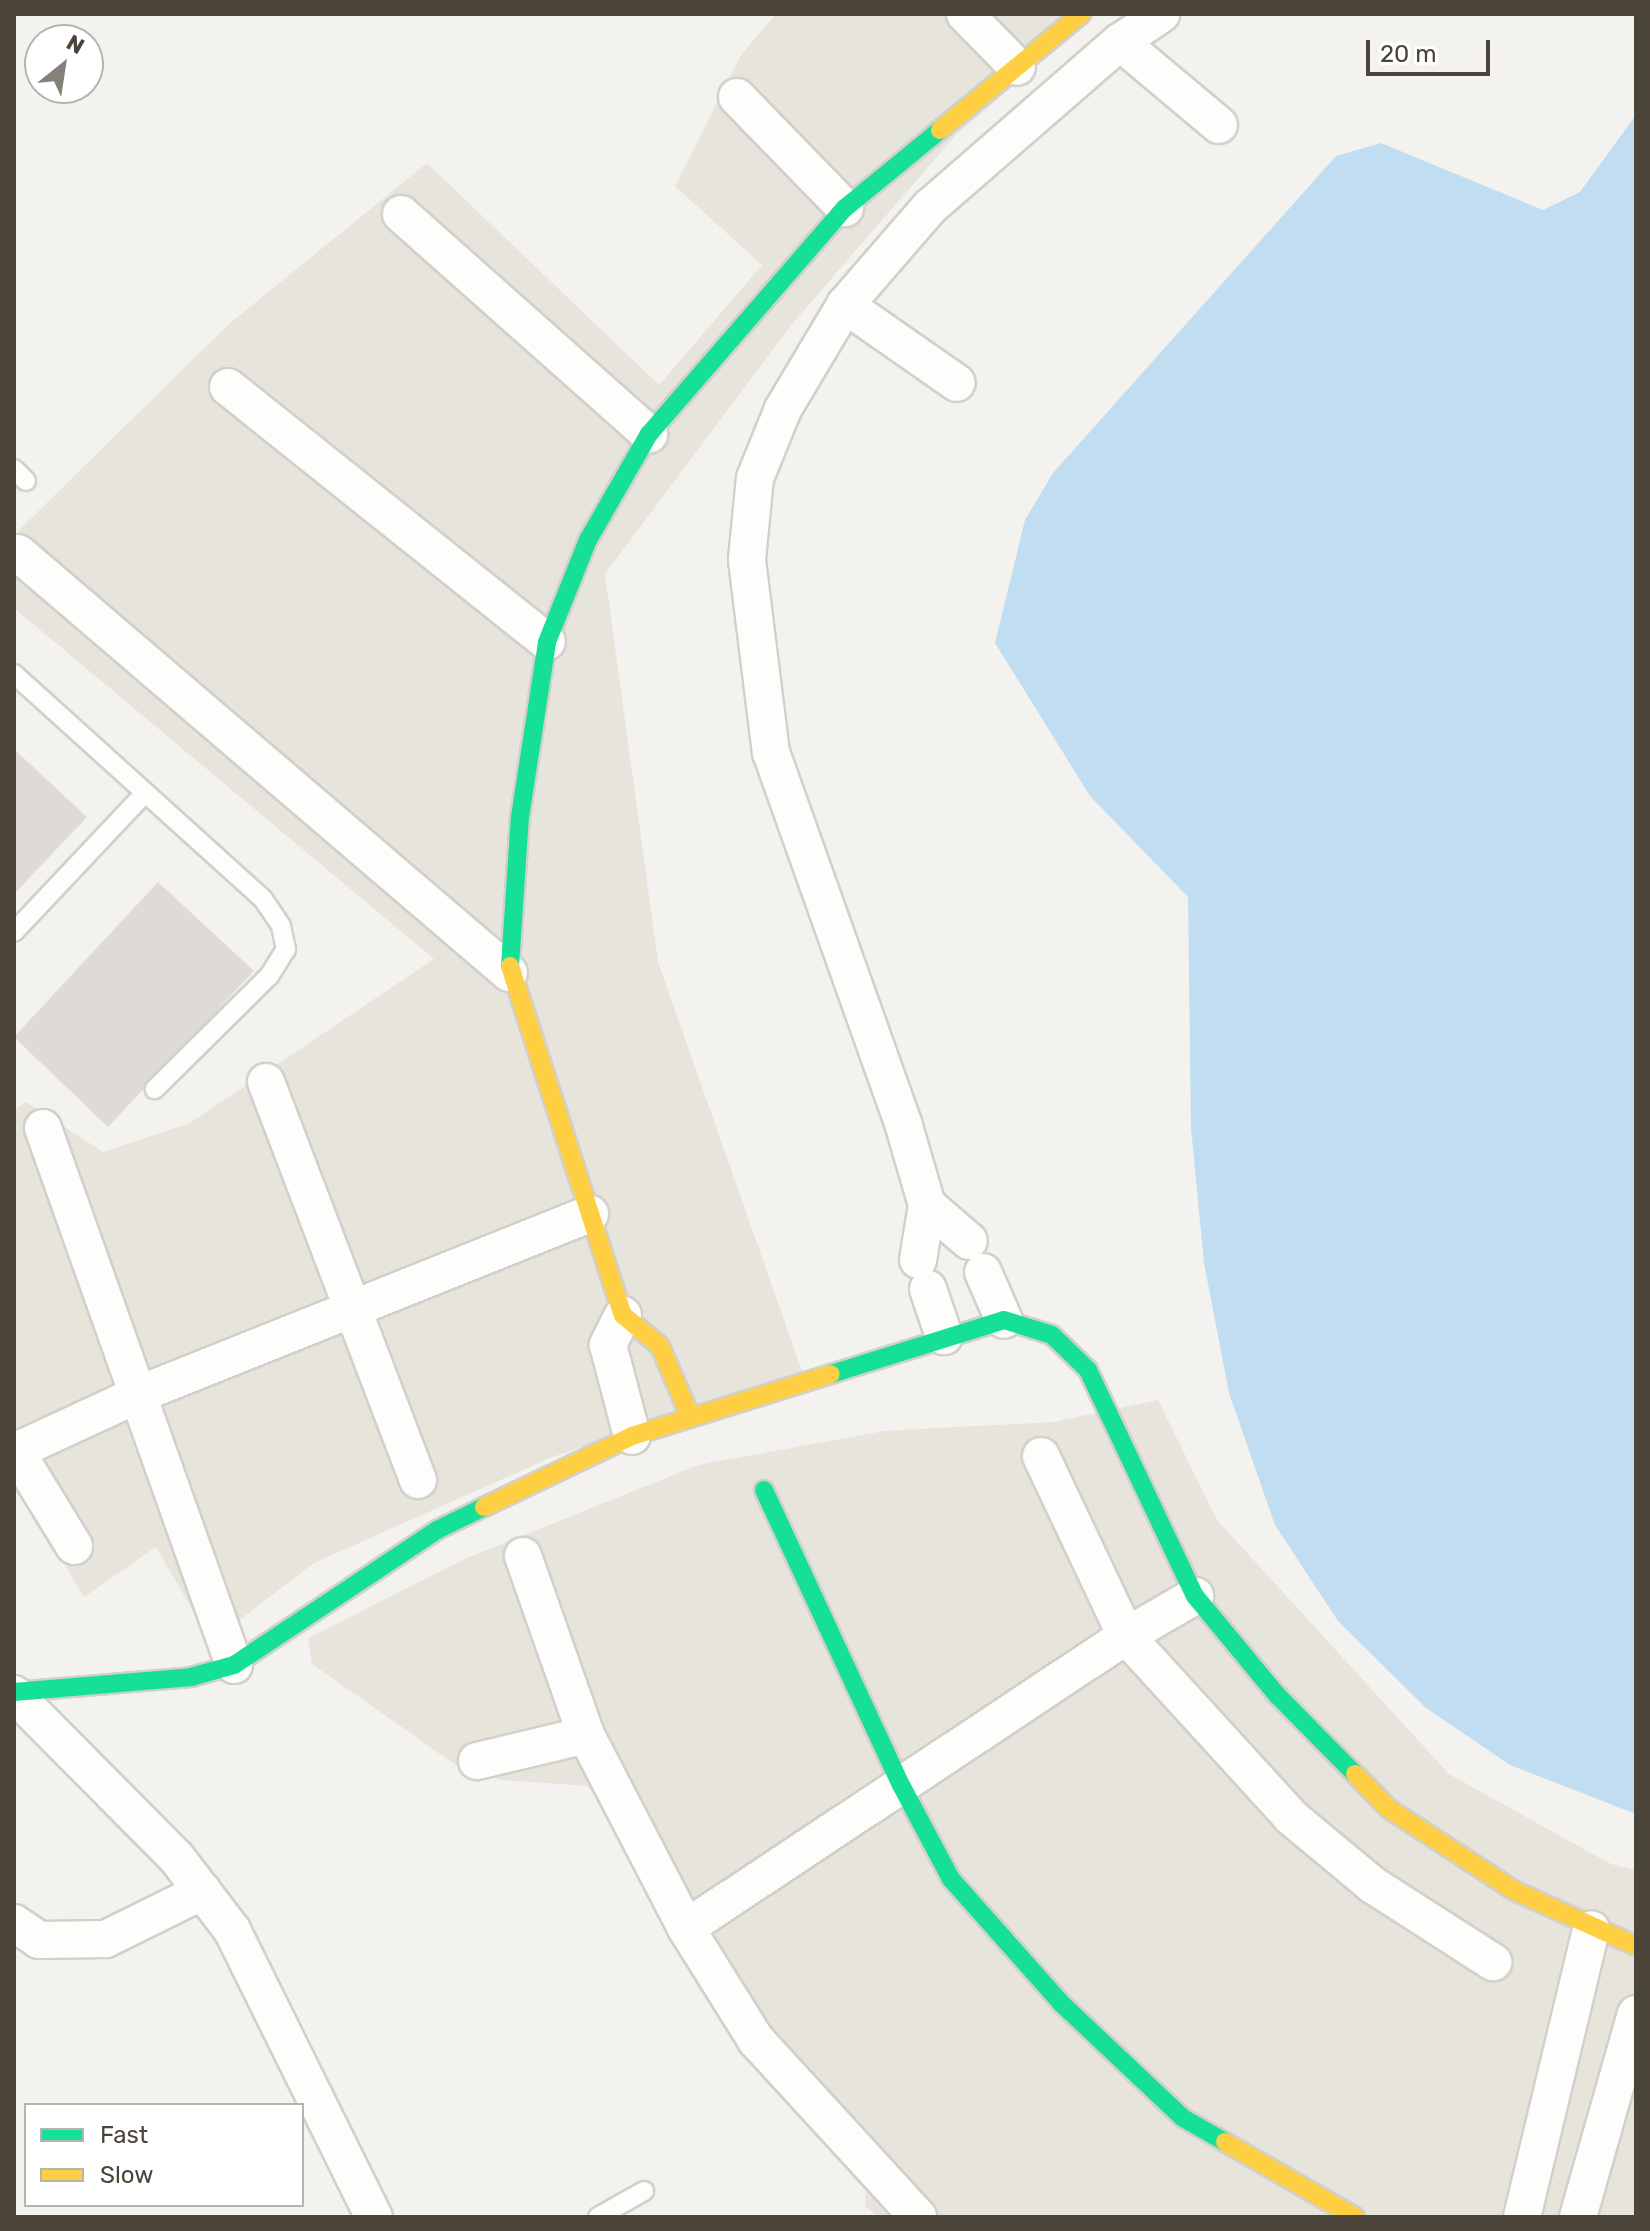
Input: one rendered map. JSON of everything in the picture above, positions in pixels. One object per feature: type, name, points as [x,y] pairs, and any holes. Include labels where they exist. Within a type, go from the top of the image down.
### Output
[{"type":"street","points":[[965,14],[1017,67]]},
{"type":"street","points":[[689,1414],[660,1346],[623,1315],[509,973],[520,817],[547,642],[588,540],[649,434],[845,208],[1081,14]]},
{"type":"street","points":[[944,1336],[923,1274],[927,1205],[903,1123],[771,753],[747,559],[755,478],[783,409],[845,305],[930,207],[1120,42],[1161,14]]},
{"type":"street","points":[[1120,42],[1219,125]]},
{"type":"street","points":[[737,97],[845,208]]},
{"type":"street","points":[[401,214],[649,434]]},
{"type":"street","points":[[845,305],[957,383]]},
{"type":"street","points":[[228,387],[547,642]]},
{"type":"street","points":[[18,553],[509,973]]},
{"type":"street","points":[[266,1082],[418,1480]]},
{"type":"street","points":[[43,1128],[234,1665]]},
{"type":"street","points":[[927,1205],[976,1257],[1004,1320]]},
{"type":"street","points":[[74,1546],[15,1450],[137,1395],[590,1214]]},
{"type":"street","points":[[623,1315],[608,1345],[632,1436]]},
{"type":"street","points":[[14,1693],[191,1677],[234,1665],[437,1530],[632,1436],[689,1414],[1004,1320],[1052,1335],[1088,1370],[1195,1596],[1277,1695],[1389,1809],[1515,1891],[1591,1929],[1636,1946]]},
{"type":"street","points":[[1041,1456],[1126,1636],[1291,1817],[1373,1885],[1493,1962]]},
{"type":"street","points":[[764,1490],[901,1785],[951,1879],[1061,2003],[1183,2118],[1355,2217]]},
{"type":"street","points":[[523,1556],[586,1735],[686,1928],[756,2040],[918,2217]]},
{"type":"street","points":[[686,1928],[1126,1636],[1195,1596]]},
{"type":"street","points":[[14,1693],[99,1774],[203,1891],[232,1930],[374,2217]]},
{"type":"street","points":[[477,1761],[586,1735]]},
{"type":"street","points":[[14,1923],[39,1940],[106,1939],[203,1891]]},
{"type":"street","points":[[1522,2217],[1555,2090],[1591,1929]]},
{"type":"street","points":[[1578,2217],[1636,2014]]},
{"type":"street","points":[[1555,2090],[1613,2102]]},
{"type":"lane","points":[[14,674],[263,899],[281,926],[286,949],[269,976],[155,1089]]},
{"type":"lane","points":[[14,932],[145,793]]},
{"type":"lane","points":[[598,2217],[644,2191]]},
{"type":"shaded area","points":[[776,14],[1096,14],[955,136],[793,323],[605,574],[658,962],[802,1371],[550,1458],[314,1563],[211,1642],[156,1547],[84,1597],[14,1481],[14,1110],[26,1102],[103,1152],[190,1123],[434,959],[14,608],[14,535],[229,324],[427,163],[659,385],[762,265],[675,186],[741,55]]},
{"type":"shaded area","points":[[1158,1400],[1217,1520],[1449,1774],[1611,1864],[1636,1870],[1636,2217],[878,2217],[865,2206],[867,2158],[738,2029],[588,1786],[501,1780],[457,1766],[312,1664],[308,1638],[467,1558],[698,1465],[884,1431],[1053,1422]]},
{"type":"water","points":[[1636,115],[1636,1814],[1510,1765],[1426,1708],[1338,1621],[1275,1525],[1229,1393],[1204,1263],[1191,1128],[1188,897],[1090,796],[995,643],[1025,520],[1053,473],[1336,156],[1381,143],[1543,210],[1580,192]]},
{"type":"building","points":[[14,749],[87,817],[14,894]]},
{"type":"building","points":[[158,882],[254,971],[108,1127],[14,1037]]},
{"type":"traffic: fast","points":[[510,966],[520,817],[547,642],[588,540],[649,434],[845,208],[940,130]]},
{"type":"traffic: fast","points":[[831,1374],[1004,1320],[1052,1335],[1088,1370],[1195,1596],[1277,1695],[1355,1774]]},
{"type":"traffic: fast","points":[[764,1490],[901,1785],[951,1879],[1061,2003],[1183,2118],[1225,2142]]},
{"type":"traffic: fast","points":[[14,1692],[191,1677],[234,1665],[437,1530],[484,1507]]},
{"type":"traffic: slow","points":[[940,130],[1081,14]]},
{"type":"traffic: slow","points":[[510,966],[623,1315],[660,1346],[689,1414]]},
{"type":"traffic: slow","points":[[484,1507],[632,1436],[831,1374]]},
{"type":"traffic: slow","points":[[1355,1774],[1389,1809],[1515,1891],[1636,1946]]},
{"type":"traffic: slow","points":[[1225,2142],[1355,2217]]}]
